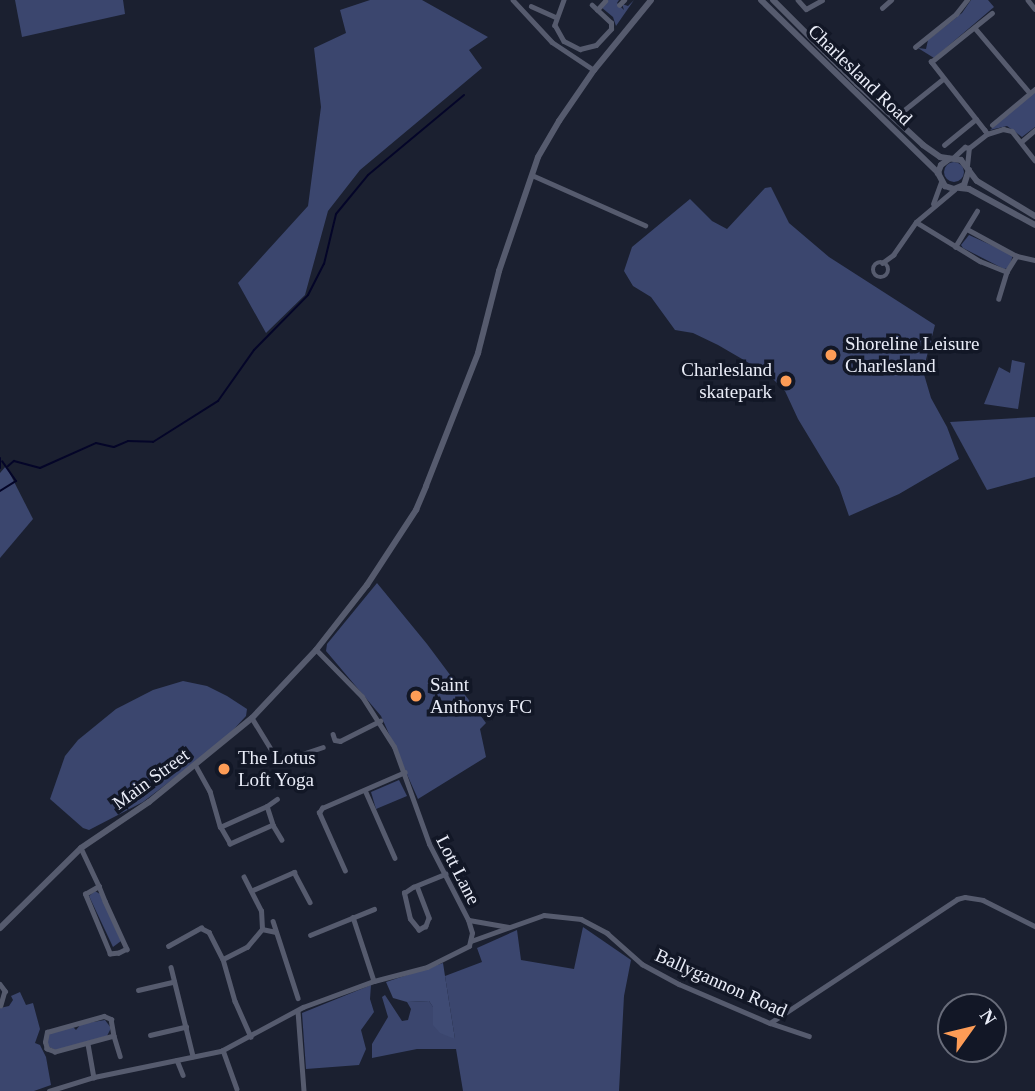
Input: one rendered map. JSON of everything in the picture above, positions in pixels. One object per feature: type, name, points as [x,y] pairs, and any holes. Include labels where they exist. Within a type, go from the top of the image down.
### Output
[{"type":"main road","name":"Main Street","points":[[0,929],[81,848],[196,766],[252,718],[316,650],[367,585],[416,510],[478,353],[499,271],[547,139],[594,70],[651,0]]},
{"type":"main road","name":"Charlesland Road","points":[[761,0],[938,173]]},
{"type":"main road","name":"Charlesland Road","points":[[774,0],[885,111],[923,145],[940,157],[951,158]]},
{"type":"main road","points":[[1035,216],[977,181],[968,167],[951,158],[941,165],[938,173],[940,182],[969,189],[1035,225]]},
{"type":"main road","points":[[957,188],[967,181],[968,167]]},
{"type":"street","points":[[513,0],[552,42],[594,70]]},
{"type":"street","points":[[564,0],[555,25],[564,41],[580,49],[596,45],[611,29],[611,23],[592,5]]},
{"type":"street","points":[[619,5],[624,0]]},
{"type":"street","points":[[798,0],[806,9],[822,0]]},
{"type":"street","points":[[882,8],[891,0]]},
{"type":"street","points":[[953,0],[959,7]]},
{"type":"street","points":[[915,47],[924,44],[967,0]]},
{"type":"street","points":[[1028,0],[1035,9]]},
{"type":"street","points":[[597,10],[605,1]]},
{"type":"street","points":[[531,6],[556,17]]},
{"type":"street","points":[[987,134],[931,62],[992,13]]},
{"type":"street","points":[[975,28],[1033,91],[992,125]]},
{"type":"street","points":[[903,111],[943,79]]},
{"type":"street","points":[[944,145],[976,119]]},
{"type":"street","points":[[951,158],[987,134],[1009,130],[1035,160]]},
{"type":"street","points":[[1021,142],[1035,130]]},
{"type":"street","points":[[968,148],[968,167]]},
{"type":"street","points":[[532,175],[645,225]]},
{"type":"street","points":[[933,205],[940,182]]},
{"type":"street","points":[[892,255],[886,277],[876,276],[874,267],[892,255],[916,222],[933,205],[957,188]]},
{"type":"street","points":[[955,247],[978,211]]},
{"type":"street","points":[[916,222],[955,247],[1007,272]]},
{"type":"street","points":[[967,229],[1017,256],[1035,260]]},
{"type":"street","points":[[999,299],[1007,272],[1017,256]]},
{"type":"street","points":[[882,263],[889,268]]},
{"type":"street","name":"Lott Lane","points":[[316,650],[343,674],[380,721],[405,772],[423,830],[468,920],[471,941]]},
{"type":"street","points":[[252,718],[279,762],[323,747]]},
{"type":"street","points":[[333,734],[335,740],[340,741],[380,721]]},
{"type":"street","points":[[196,766],[208,786],[220,827],[232,844],[273,825]]},
{"type":"street","points":[[345,871],[319,813],[328,805],[405,772]]},
{"type":"street","points":[[365,790],[395,858]]},
{"type":"street","points":[[220,827],[277,799]]},
{"type":"street","points":[[267,806],[273,825],[282,840]]},
{"type":"street","points":[[81,848],[99,886],[127,949],[119,953],[110,954],[85,894],[99,886]]},
{"type":"street","points":[[253,890],[294,872],[310,902]]},
{"type":"street","points":[[417,886],[429,918],[426,926],[419,930],[412,923],[403,897],[407,890],[446,874]]},
{"type":"street","points":[[223,960],[247,947],[262,929],[261,911],[253,890],[244,877]]},
{"type":"street","points":[[770,1023],[957,899],[965,897],[983,900],[1035,926]]},
{"type":"street","points":[[310,934],[374,909]]},
{"type":"street","name":"Ballygannon Road","points":[[471,941],[551,914],[589,922],[642,964],[770,1023],[809,1036]]},
{"type":"street","points":[[353,918],[374,981]]},
{"type":"street","name":"Ballygannon Road","points":[[468,920],[511,927]]},
{"type":"street","points":[[273,921],[298,998]]},
{"type":"street","points":[[168,946],[204,928],[223,960],[235,1002],[251,1037]]},
{"type":"street","points":[[262,929],[276,932]]},
{"type":"street","points":[[49,1091],[94,1077],[223,1050],[298,1011],[374,981],[427,967],[455,955],[471,941]]},
{"type":"street","points":[[171,967],[193,1056]]},
{"type":"street","points":[[138,990],[174,982]]},
{"type":"street","points":[[0,985],[5,991],[1,1005]]},
{"type":"street","points":[[298,1011],[304,1091]]},
{"type":"street","points":[[114,1036],[55,1052],[47,1049],[45,1037],[53,1029],[104,1016],[111,1019],[120,1056]]},
{"type":"street","points":[[150,1035],[186,1027]]},
{"type":"street","points":[[88,1044],[94,1077]]},
{"type":"street","points":[[223,1050],[237,1089]]},
{"type":"street","points":[[177,1060],[183,1075]]},
{"type":"shaded area","points":[[15,0],[123,0],[125,14],[22,37]]},
{"type":"shaded area","points":[[370,0],[422,0],[488,37],[469,50],[482,68],[360,170],[328,211],[305,295],[266,333],[238,283],[308,206],[321,107],[314,48],[346,33],[340,10]]},
{"type":"shaded area","points":[[603,0],[619,0],[617,3],[624,10],[622,4],[628,6],[634,0],[616,26],[613,17],[601,7],[605,2]]},
{"type":"shaded area","points":[[971,0],[988,0],[994,7],[934,58],[918,48],[926,49],[928,40],[962,13]]},
{"type":"shaded area","points":[[1035,91],[1035,127],[1022,137],[1007,126],[990,130]]},
{"type":"shaded area","points":[[954,162],[961,165],[964,172],[961,179],[954,182],[947,179],[944,172],[947,165]]},
{"type":"shaded area","name":"Shoreline Leisure Charlesland","points":[[771,187],[789,223],[829,257],[935,325],[923,371],[931,398],[947,427],[959,459],[899,494],[849,516],[839,487],[798,419],[785,391],[768,374],[718,345],[693,333],[675,330],[651,297],[633,286],[624,271],[632,247],[690,199],[712,221],[727,229],[765,188]]},
{"type":"shaded area","points":[[969,235],[1013,255],[1009,268],[1004,269],[963,248],[961,245]]},
{"type":"shaded area","points":[[1012,360],[1025,363],[1018,409],[984,404],[999,367],[1010,373]]},
{"type":"shaded area","points":[[1035,417],[1035,477],[987,490],[950,422]]},
{"type":"shaded area","points":[[6,466],[33,519],[0,558],[0,473]]},
{"type":"shaded area","name":"Saint Anthonys FC","points":[[377,583],[486,723],[480,729],[486,757],[418,799],[381,716],[326,651],[327,644]]},
{"type":"shaded area","points":[[183,681],[207,686],[227,696],[247,709],[246,716],[224,740],[143,802],[89,830],[83,828],[50,799],[65,756],[78,740],[116,709],[153,690]]},
{"type":"shaded area","points":[[399,780],[407,796],[376,809],[371,792]]},
{"type":"shaded area","points":[[95,891],[100,894],[121,941],[113,947],[89,896]]},
{"type":"shaded area","points":[[583,927],[631,960],[624,996],[619,1091],[463,1091],[456,1049],[417,1049],[372,1058],[372,1044],[388,1017],[382,997],[385,995],[402,1021],[408,1020],[411,1009],[407,1002],[429,1001],[455,1039],[445,976],[482,962],[477,948],[517,930],[521,960],[574,969]]},
{"type":"shaded area","points":[[443,963],[455,1039],[440,1033],[433,1025],[433,1007],[429,1001],[407,1002],[393,998],[386,982]]},
{"type":"shaded area","points":[[371,985],[370,999],[374,1012],[361,1030],[366,1049],[359,1065],[306,1069],[302,1013]]},
{"type":"shaded area","points":[[20,992],[26,1005],[33,1003],[40,1029],[35,1043],[40,1045],[46,1057],[51,1085],[34,1091],[0,1091],[0,1008],[9,1006],[13,1000],[11,996]]},
{"type":"shaded area","points":[[105,1020],[111,1028],[107,1036],[56,1050],[49,1047],[46,1041],[50,1033],[72,1026],[76,1030],[81,1024]]},
{"type":"waterway","points":[[8,466],[14,461],[40,468],[96,443],[114,447],[128,441],[153,442],[218,401],[254,350],[308,295],[324,264],[336,214],[368,175],[464,95]]},
{"type":"waterway","points":[[0,458],[0,468]]},
{"type":"waterway","points":[[0,491],[16,481],[2,461]]},
{"type":"place","name":"Shoreline Leisure Charlesland","points":[[831,355]]},
{"type":"place","name":"Charlesland skatepark","points":[[786,381]]},
{"type":"place","name":"Saint Anthonys FC","points":[[416,696]]},
{"type":"place","name":"The Lotus Loft Yoga","points":[[224,769]]}]
